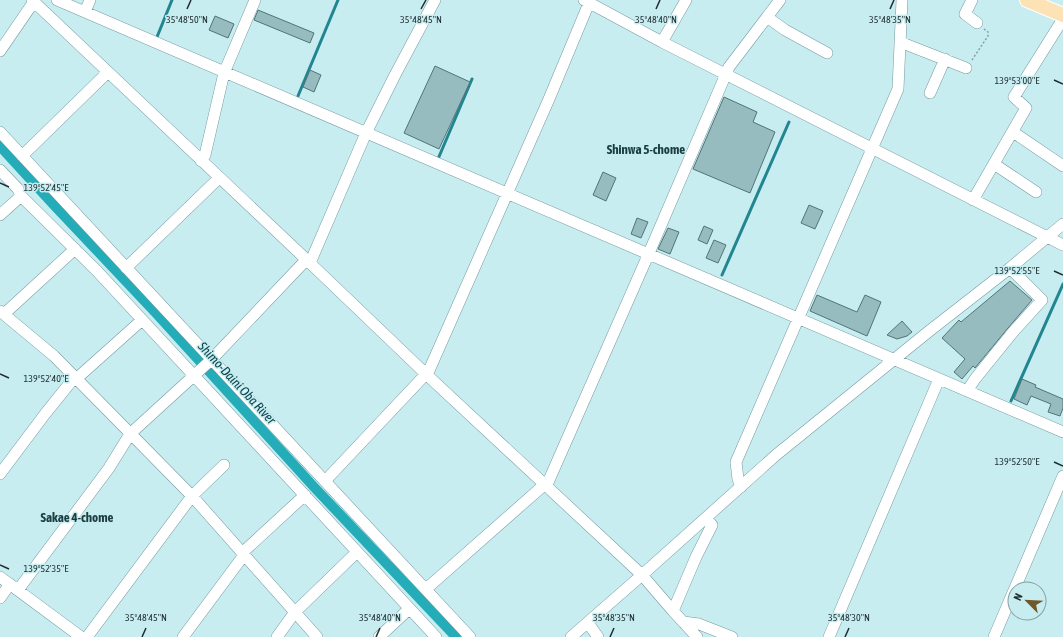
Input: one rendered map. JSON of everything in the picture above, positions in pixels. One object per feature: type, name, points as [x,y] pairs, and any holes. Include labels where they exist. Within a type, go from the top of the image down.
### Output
[{"type":"main road","points":[[1027,0],[1063,15]]},
{"type":"street","points":[[57,0],[1063,432]]},
{"type":"street","points":[[85,12],[90,0]]},
{"type":"street","points":[[201,160],[205,155],[224,73],[255,0]]},
{"type":"street","points":[[0,598],[14,587],[109,468],[130,434],[211,360],[308,261],[366,133],[435,0]]},
{"type":"street","points":[[662,42],[686,0]]},
{"type":"street","points":[[426,589],[545,486],[649,253],[729,66],[780,0]]},
{"type":"street","points":[[741,487],[738,479],[736,462],[898,89],[902,0]]},
{"type":"street","points":[[972,0],[965,14],[977,22]]},
{"type":"street","points":[[0,51],[33,1],[427,375],[642,575],[696,637]]},
{"type":"street","points":[[325,481],[427,375],[549,99],[586,1],[662,42],[726,73],[1063,245]]},
{"type":"street","points":[[767,17],[785,30],[827,53]]},
{"type":"street","points":[[973,200],[1026,108],[1014,97],[1063,19]]},
{"type":"street","points":[[900,42],[966,68]]},
{"type":"street","points":[[930,94],[945,59]]},
{"type":"street","points":[[22,156],[108,72]]},
{"type":"street","points":[[0,132],[470,637]]},
{"type":"street","points":[[1013,132],[1063,166]]},
{"type":"street","points":[[994,164],[1036,192]]},
{"type":"street","points":[[0,170],[18,189],[21,196],[75,249],[142,320],[436,637]]},
{"type":"street","points":[[126,268],[219,178]]},
{"type":"street","points":[[0,215],[21,196]]},
{"type":"street","points":[[571,637],[776,455],[1063,224]]},
{"type":"street","points":[[75,249],[3,316],[54,356],[192,496],[317,637]]},
{"type":"street","points":[[967,391],[1013,332],[1042,300],[1010,268]]},
{"type":"street","points":[[0,474],[45,414],[75,379],[142,320]]},
{"type":"street","points":[[829,637],[939,379]]},
{"type":"street","points":[[87,637],[192,496],[224,465]]},
{"type":"street","points":[[994,637],[1063,476]]},
{"type":"street","points":[[183,637],[243,554],[305,495]]},
{"type":"street","points":[[672,611],[712,525],[706,518]]},
{"type":"street","points":[[277,637],[295,612],[357,552]]},
{"type":"street","points":[[0,577],[81,637]]},
{"type":"street","points":[[379,637],[409,609]]},
{"type":"street","points":[[683,622],[699,624],[732,637]]},
{"type":"street","points":[[588,623],[598,637]]},
{"type":"path","points":[[966,68],[988,36],[988,32],[977,22]]},
{"type":"building","points":[[258,10],[314,33],[310,43],[254,20]]},
{"type":"building","points":[[215,16],[234,24],[228,38],[209,30]]},
{"type":"building","points":[[435,66],[470,82],[439,149],[404,133]]},
{"type":"building","points":[[310,70],[321,75],[314,92],[303,87]]},
{"type":"building","points":[[724,97],[757,112],[753,122],[775,132],[750,193],[693,169]]},
{"type":"building","points":[[603,172],[616,178],[606,201],[593,195]]},
{"type":"building","points":[[809,205],[823,211],[815,229],[801,223]]},
{"type":"building","points":[[637,218],[648,222],[641,238],[631,234]]},
{"type":"building","points":[[704,226],[713,230],[707,244],[698,240]]},
{"type":"building","points":[[668,228],[679,232],[670,254],[658,249]]},
{"type":"building","points":[[714,240],[726,245],[718,263],[706,258]]},
{"type":"building","points":[[1010,281],[1032,300],[975,368],[973,366],[962,379],[954,372],[965,359],[942,338],[959,320],[961,322]]},
{"type":"building","points":[[817,295],[857,312],[865,295],[881,302],[867,336],[810,311]]},
{"type":"building","points":[[902,321],[912,332],[907,336],[897,339],[887,335]]},
{"type":"building","points":[[1022,379],[1036,385],[1035,387],[1063,399],[1063,408],[1060,416],[1048,412],[1051,404],[1031,396],[1027,405],[1014,399]]},
{"type":"waterway","points":[[157,37],[172,0]]},
{"type":"waterway","points":[[298,96],[338,0]]},
{"type":"waterway","points":[[438,159],[472,79]]},
{"type":"waterway","points":[[722,275],[789,122]]},
{"type":"waterway","name":"Shimo-Daini Oba River","points":[[0,146],[156,313],[314,487],[456,637]]},
{"type":"waterway","points":[[1011,401],[1063,284]]},
{"type":"district","name":"Shinwa 5-chome","points":[[646,149]]},
{"type":"district","name":"Sakae 4-chome","points":[[77,517]]}]
